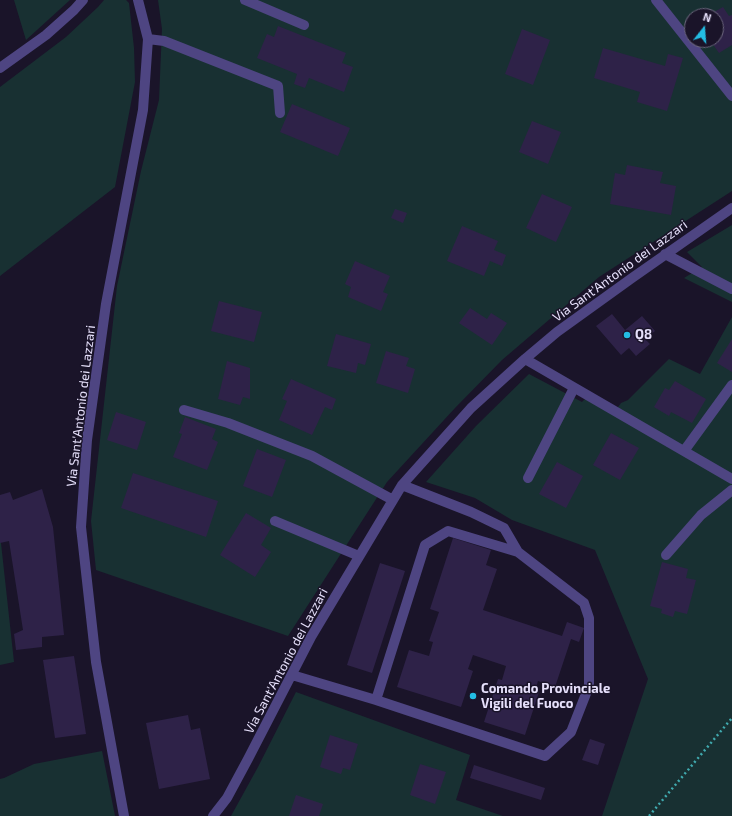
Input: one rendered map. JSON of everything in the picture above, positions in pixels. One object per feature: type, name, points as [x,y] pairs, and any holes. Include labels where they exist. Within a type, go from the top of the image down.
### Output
[{"type":"street","points":[[0,68],[46,35],[83,0]]},
{"type":"street","name":"Via Sant'Antonio dei Lazzari","points":[[124,816],[96,662],[81,527],[87,440],[106,304],[143,110],[148,39],[138,0]]},
{"type":"street","points":[[245,0],[304,25]]},
{"type":"street","points":[[656,0],[732,96]]},
{"type":"street","points":[[148,39],[164,41],[278,86],[280,113]]},
{"type":"street","name":"Via Sant'Antonio dei Lazzari","points":[[213,816],[227,798],[311,637],[402,485],[471,408],[557,332],[665,254],[732,208]]},
{"type":"street","points":[[665,254],[732,289]]},
{"type":"street","points":[[525,359],[732,479]]},
{"type":"street","points":[[684,451],[732,385]]},
{"type":"street","points":[[528,478],[574,388]]},
{"type":"street","points":[[184,410],[228,423],[312,456],[393,500]]},
{"type":"street","points":[[402,485],[471,512],[504,528],[518,552]]},
{"type":"street","points":[[666,555],[700,515],[732,491]]},
{"type":"street","points":[[275,521],[359,556]]},
{"type":"street","points":[[292,675],[376,700],[545,756],[571,732],[589,686],[589,618],[584,603],[518,552],[448,531],[425,545],[376,700]]},
{"type":"path","points":[[649,816],[732,718]]},
{"type":"green space","points":[[14,0],[70,0],[26,40]]},
{"type":"green space","points":[[104,0],[126,0],[129,3],[134,48],[135,82],[115,187],[0,276],[0,87],[66,37]]},
{"type":"green space","points":[[158,0],[732,0],[732,191],[599,277],[502,360],[455,408],[387,482],[288,636],[96,570],[91,521],[117,286],[141,171],[159,100],[162,29]]},
{"type":"green space","points":[[732,225],[732,302],[684,278],[702,267],[687,252]]},
{"type":"green space","points":[[732,317],[732,816],[602,816],[648,679],[595,550],[512,520],[475,498],[426,482],[476,426],[529,374],[582,402],[586,398],[613,414],[621,403],[628,400],[669,359],[700,374]]},
{"type":"green space","points":[[0,534],[14,662],[0,665]]},
{"type":"green space","points":[[296,692],[470,755],[456,800],[503,816],[231,816]]},
{"type":"green space","points":[[102,751],[115,816],[0,816],[0,779],[34,764]]},
{"type":"building","points":[[724,8],[729,16],[732,15],[732,45],[719,53],[716,48],[724,48]]},
{"type":"building","points":[[278,26],[346,53],[342,63],[353,67],[344,92],[309,78],[305,88],[294,84],[297,74],[257,58],[267,34],[274,37]]},
{"type":"building","points":[[522,29],[550,40],[533,85],[505,74]]},
{"type":"building","points":[[603,48],[665,66],[668,54],[683,58],[667,111],[637,102],[640,92],[594,78]]},
{"type":"building","points":[[292,104],[350,128],[338,156],[280,132]]},
{"type":"building","points":[[532,121],[561,132],[548,164],[519,152]]},
{"type":"building","points":[[627,165],[663,172],[660,183],[676,186],[671,215],[610,204],[615,173],[625,175]]},
{"type":"building","points":[[542,194],[572,207],[556,242],[526,228]]},
{"type":"building","points":[[395,209],[407,213],[403,223],[391,218]]},
{"type":"building","points":[[462,226],[498,241],[494,250],[506,255],[502,266],[490,261],[484,276],[447,261]]},
{"type":"building","points":[[355,261],[390,276],[383,292],[388,294],[381,311],[348,297],[351,287],[345,284]]},
{"type":"building","points":[[219,301],[262,312],[254,342],[211,331]]},
{"type":"building","points":[[470,308],[487,319],[491,313],[507,323],[492,345],[459,323]]},
{"type":"building","name":"Q8","points":[[612,314],[625,330],[642,316],[655,331],[645,339],[650,344],[636,356],[629,348],[621,355],[596,326]]},
{"type":"building","points":[[336,334],[371,344],[365,365],[358,363],[356,373],[327,366]]},
{"type":"building","points":[[732,339],[732,372],[717,363]]},
{"type":"building","points":[[386,351],[409,358],[406,366],[415,369],[408,393],[376,383]]},
{"type":"building","points":[[227,361],[250,368],[250,399],[243,397],[240,405],[218,399]]},
{"type":"building","points":[[291,379],[336,399],[332,410],[325,407],[312,435],[279,420],[287,401],[282,399]]},
{"type":"building","points":[[675,381],[706,399],[692,423],[671,412],[669,416],[654,407],[665,388],[669,390]]},
{"type":"building","points":[[116,412],[146,422],[137,450],[107,440]]},
{"type":"building","points":[[185,417],[216,429],[212,439],[218,442],[207,470],[173,457],[182,434],[179,433]]},
{"type":"building","points":[[611,433],[639,448],[620,480],[593,465]]},
{"type":"building","points":[[257,449],[286,460],[272,497],[243,486]]},
{"type":"building","points":[[557,462],[583,476],[566,508],[539,494]]},
{"type":"building","points":[[133,473],[218,501],[206,537],[121,508]]},
{"type":"building","points":[[42,489],[53,527],[64,635],[42,637],[42,647],[16,650],[14,634],[23,630],[9,541],[0,543],[0,495],[10,492],[13,500]]},
{"type":"building","points":[[246,513],[271,528],[261,545],[271,552],[255,577],[220,555]]},
{"type":"building","points":[[453,538],[491,550],[486,565],[497,569],[483,610],[562,636],[567,622],[584,628],[579,642],[571,639],[555,687],[538,681],[535,691],[539,692],[525,735],[484,722],[498,679],[502,680],[506,666],[473,655],[468,669],[473,671],[461,707],[397,687],[409,650],[429,656],[433,642],[429,641],[439,612],[430,609]]},
{"type":"building","points":[[662,562],[688,569],[686,578],[696,580],[687,614],[675,611],[673,617],[661,613],[662,609],[650,606]]},
{"type":"building","points":[[380,563],[405,571],[372,673],[347,665]]},
{"type":"building","points":[[74,656],[86,734],[55,738],[43,660]]},
{"type":"building","points":[[188,715],[191,730],[200,728],[210,779],[159,789],[146,723]]},
{"type":"building","points":[[330,735],[358,744],[350,770],[343,768],[341,774],[320,767]]},
{"type":"building","points":[[590,739],[605,744],[598,765],[582,760]]},
{"type":"building","points":[[420,764],[446,772],[435,804],[410,795]]},
{"type":"building","points":[[474,765],[545,788],[541,800],[470,778]]},
{"type":"building","points":[[296,795],[323,804],[319,816],[289,816]]},
{"type":"place","name":"Q8","points":[[627,335]]},
{"type":"place","name":"Comando Provinciale Vigili del Fuoco","points":[[473,696]]}]
